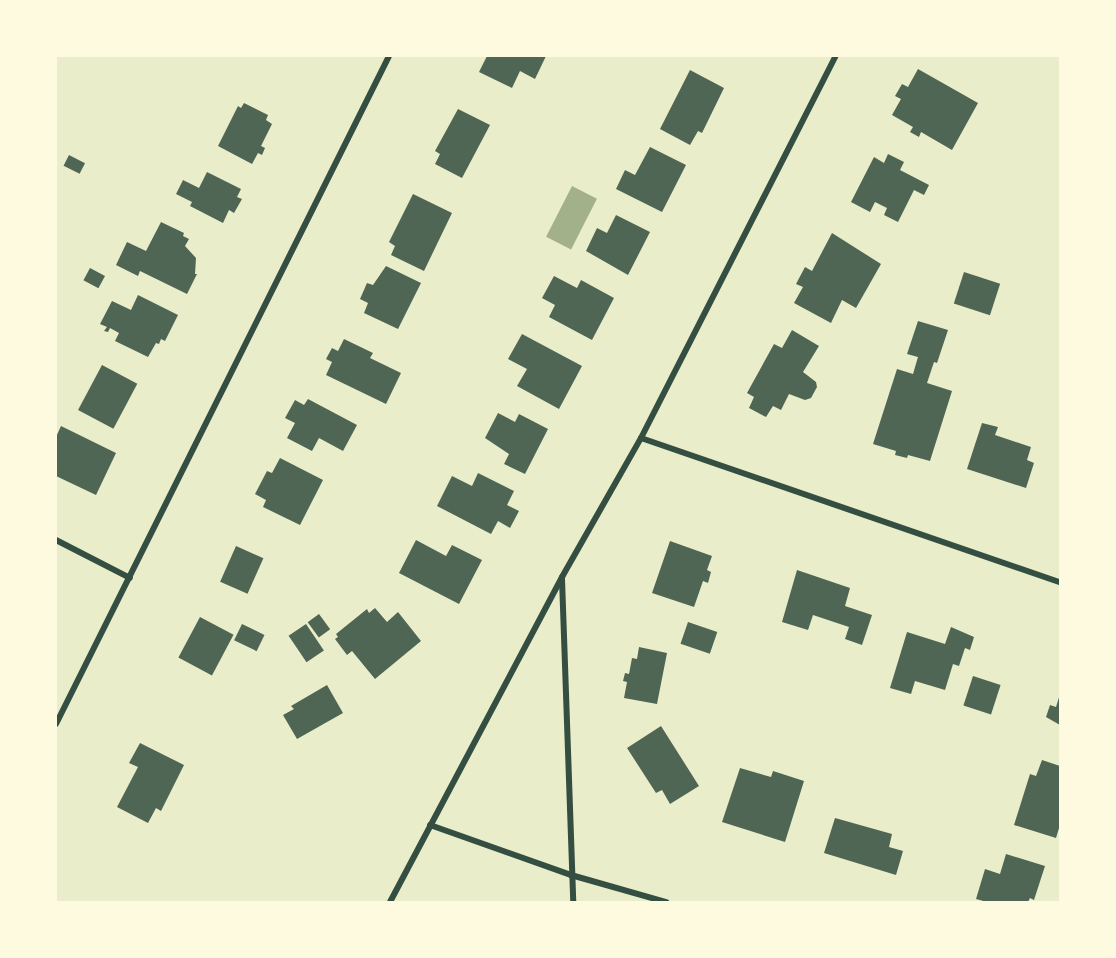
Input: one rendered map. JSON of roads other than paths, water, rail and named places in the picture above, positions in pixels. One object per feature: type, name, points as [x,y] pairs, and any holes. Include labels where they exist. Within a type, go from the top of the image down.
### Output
[{"type":"street","points":[[56,724],[389,56]]},
{"type":"street","points":[[390,903],[562,578],[641,438],[836,56]]},
{"type":"street","points":[[641,438],[1060,582]]},
{"type":"street","points":[[56,540],[130,578]]},
{"type":"street","points":[[562,578],[573,903]]},
{"type":"street","points":[[430,825],[572,875],[666,903]]}]
